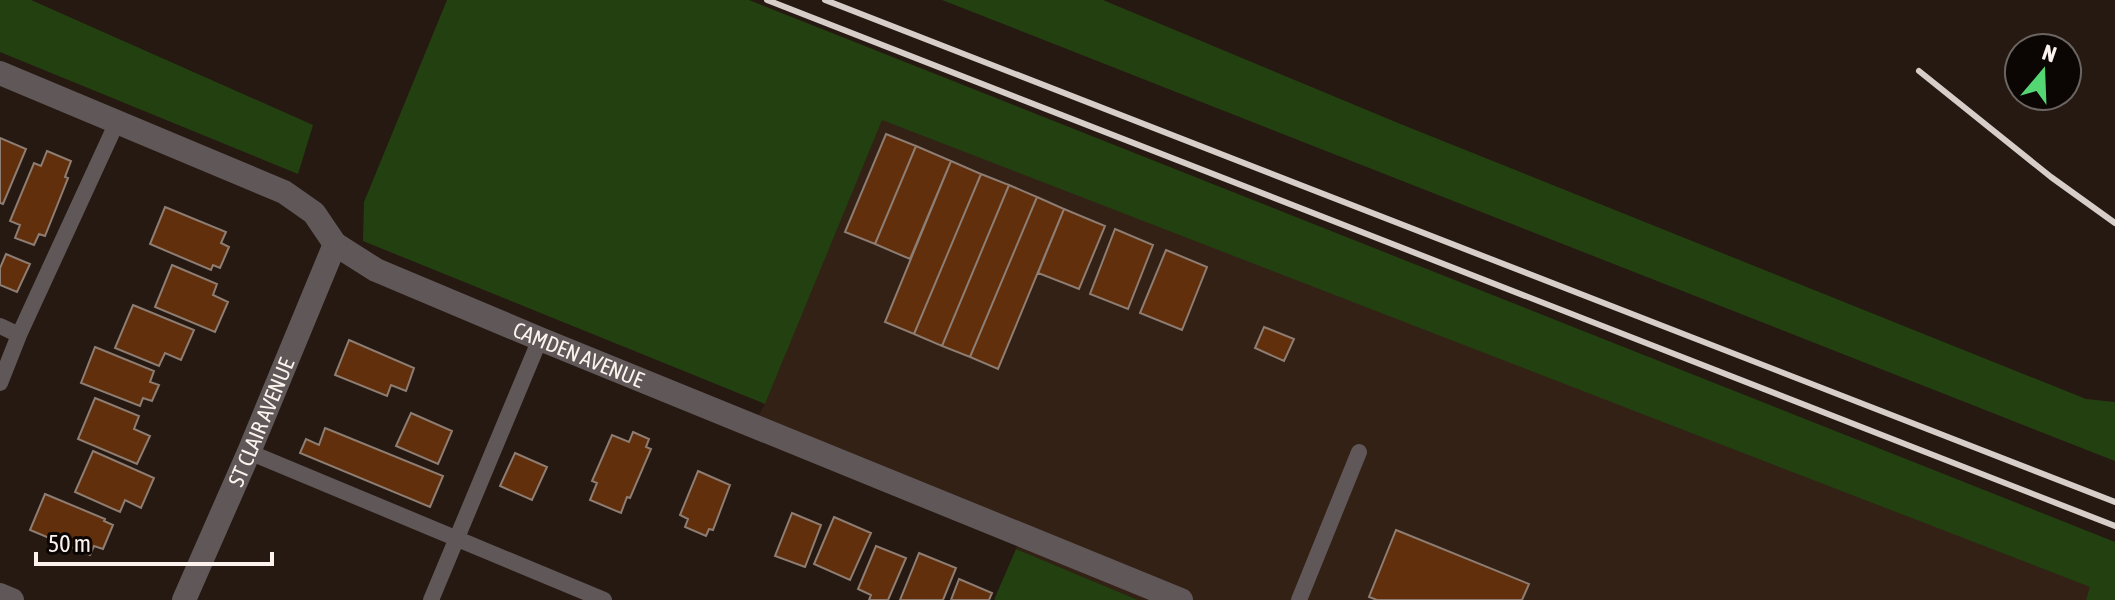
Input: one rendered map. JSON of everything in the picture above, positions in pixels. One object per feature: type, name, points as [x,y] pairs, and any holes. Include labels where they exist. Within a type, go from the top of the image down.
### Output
[{"type":"street","name":"CAMDEN AVENUE","points":[[0,73],[284,192],[314,213],[335,244],[376,270],[1181,600]]},
{"type":"street","name":"ST CLAIR AVENUE","points":[[184,600],[335,244]]},
{"type":"street","points":[[0,595],[12,600]]},
{"type":"lane","points":[[0,383],[117,122]]},
{"type":"lane","points":[[0,326],[19,335]]},
{"type":"lane","points":[[431,600],[540,339]]},
{"type":"lane","points":[[249,452],[604,600]]},
{"type":"lane","points":[[1299,600],[1359,452]]},
{"type":"shaded area","points":[[881,119],[2091,587],[2086,600],[1138,600],[1016,549],[1024,531],[755,422]]},
{"type":"green space","points":[[0,0],[31,0],[313,125],[298,174],[0,52]]},
{"type":"green space","points":[[447,0],[749,0],[2115,542],[2115,600],[2086,600],[2090,587],[882,120],[765,404],[363,241],[364,202]]},
{"type":"green space","points":[[942,0],[1103,0],[1398,123],[2086,399],[2115,402],[2115,461]]},
{"type":"green space","points":[[1016,549],[1138,600],[994,600]]},
{"type":"building","points":[[886,134],[916,146],[875,244],[845,232]]},
{"type":"building","points":[[0,138],[26,149],[3,204],[0,203]]},
{"type":"building","points":[[916,146],[951,161],[910,259],[875,244]]},
{"type":"building","points":[[47,151],[71,161],[65,177],[68,178],[45,236],[39,234],[34,245],[15,238],[20,225],[10,221],[34,163],[41,166]]},
{"type":"building","points":[[951,161],[981,174],[914,334],[885,322]]},
{"type":"building","points":[[981,174],[1009,185],[942,346],[914,334]]},
{"type":"building","points":[[1009,185],[1037,197],[970,357],[942,346]]},
{"type":"building","points":[[1037,197],[1064,209],[998,369],[970,357]]},
{"type":"building","points":[[165,207],[226,232],[221,243],[229,247],[220,268],[213,265],[211,270],[150,244]]},
{"type":"building","points":[[1064,209],[1105,226],[1079,289],[1038,273]]},
{"type":"building","points":[[1115,229],[1153,245],[1128,309],[1090,294]]},
{"type":"building","points":[[1166,250],[1207,267],[1182,330],[1140,313]]},
{"type":"building","points":[[6,254],[30,264],[17,292],[0,285],[0,268]]},
{"type":"building","points":[[172,265],[217,284],[213,295],[228,302],[215,332],[155,307]]},
{"type":"building","points":[[133,305],[194,330],[181,360],[165,353],[159,366],[115,348]]},
{"type":"building","points":[[1264,327],[1294,339],[1284,361],[1255,348]]},
{"type":"building","points":[[349,340],[414,368],[406,391],[391,385],[387,396],[335,375]]},
{"type":"building","points":[[95,347],[154,371],[150,382],[159,385],[152,401],[143,398],[140,406],[81,383]]},
{"type":"building","points":[[95,398],[139,416],[134,429],[150,436],[137,464],[78,439]]},
{"type":"building","points":[[411,413],[452,431],[438,464],[396,446]]},
{"type":"building","points":[[325,428],[443,476],[430,507],[300,453],[306,439],[319,445]]},
{"type":"building","points":[[633,432],[649,439],[646,447],[651,449],[621,513],[590,500],[597,483],[592,481],[612,435],[629,442]]},
{"type":"building","points":[[93,451],[154,478],[141,508],[125,500],[120,512],[75,492]]},
{"type":"building","points":[[515,453],[547,467],[532,500],[500,486]]},
{"type":"building","points":[[698,471],[730,485],[713,530],[709,529],[706,536],[685,527],[688,519],[680,515]]},
{"type":"building","points":[[45,494],[113,525],[103,549],[94,546],[90,555],[30,530]]},
{"type":"building","points":[[792,513],[821,525],[805,567],[775,556]]},
{"type":"building","points":[[834,517],[871,533],[850,580],[814,564]]},
{"type":"building","points":[[1396,530],[1529,584],[1522,600],[1377,600],[1369,597]]},
{"type":"building","points":[[876,546],[906,558],[888,600],[869,600],[871,595],[858,589]]},
{"type":"building","points":[[919,553],[956,568],[943,600],[900,600]]},
{"type":"building","points":[[959,579],[992,593],[989,600],[951,600]]},
{"type":"railway","points":[[767,0],[2115,526]]},
{"type":"railway","points":[[825,0],[2115,502]]},
{"type":"railway","points":[[1919,71],[2051,177],[2115,223]]}]
